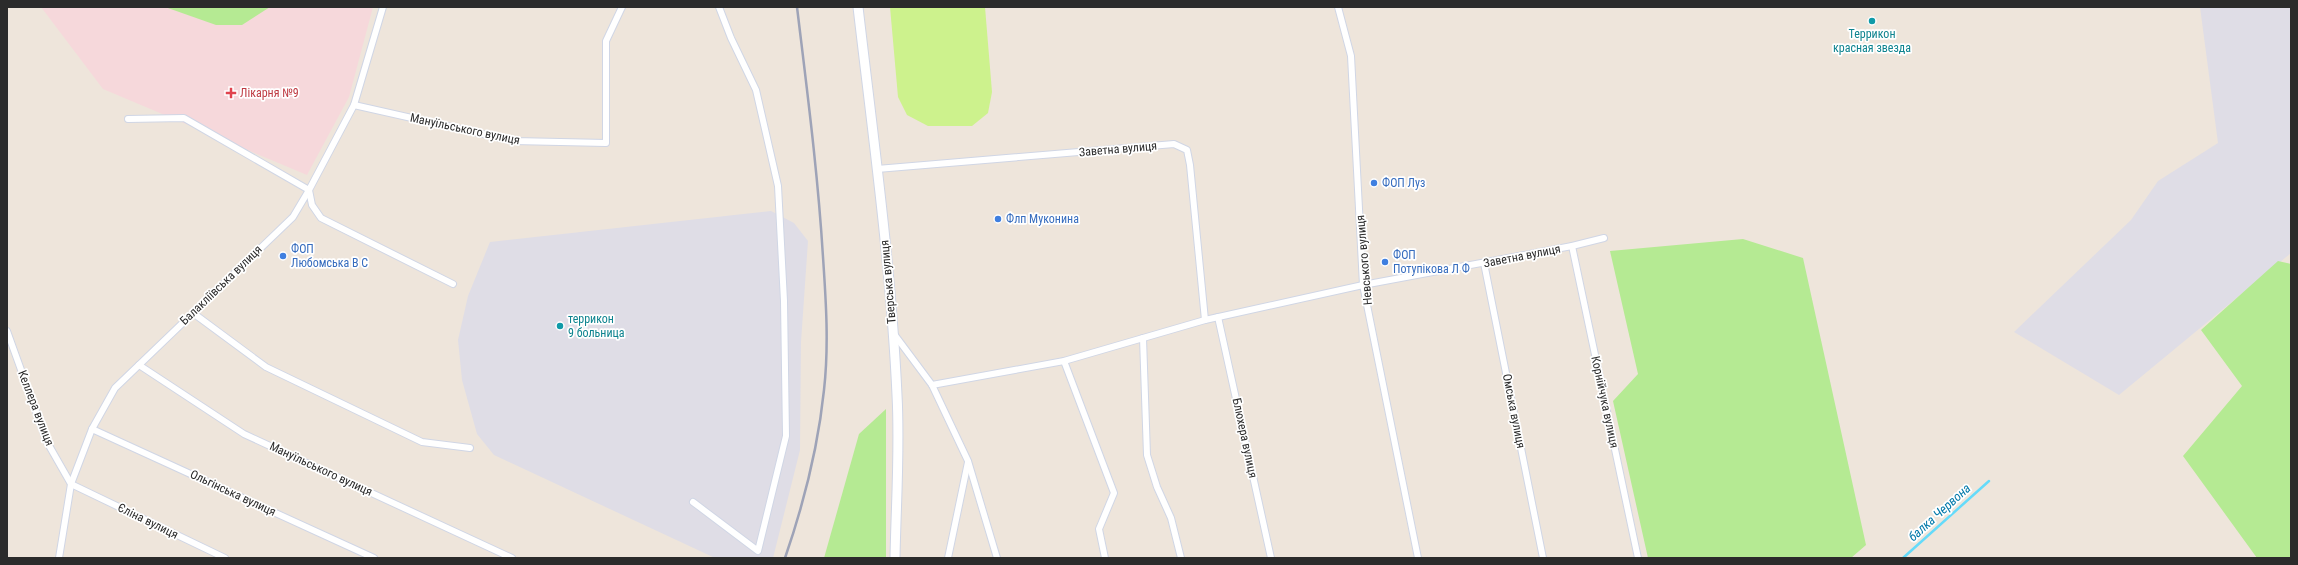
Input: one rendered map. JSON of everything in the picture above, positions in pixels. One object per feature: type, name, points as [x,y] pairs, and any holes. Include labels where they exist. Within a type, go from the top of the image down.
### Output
[{"type":"main road","name":"Тверська вулиця","points":[[858,7],[877,168],[893,333],[897,397],[895,558]]},
{"type":"street","name":"Балакліївська вулиця","points":[[59,558],[71,484],[92,429],[115,388],[293,217],[354,105],[382,7]]},
{"type":"street","name":"Мануїльського вулиця","points":[[354,105],[514,141],[606,143],[606,42],[622,7]]},
{"type":"street","points":[[693,502],[758,551],[786,436],[784,301],[778,186],[756,90],[731,38],[719,7]]},
{"type":"street","name":"Невського вулиця","points":[[1338,7],[1351,56],[1363,285],[1418,558]]},
{"type":"street","points":[[128,119],[184,118],[309,190],[312,205],[321,218],[453,284]]},
{"type":"street","name":"Заветна вулиця","points":[[877,168],[1174,144],[1187,150],[1205,320]]},
{"type":"street","name":"Заветна вулиця","points":[[932,385],[1064,361],[1205,320],[1363,285],[1572,246],[1604,238]]},
{"type":"street","name":"Корнійчука вулиця","points":[[1572,246],[1638,558]]},
{"type":"street","name":"Омська вулиця","points":[[1484,263],[1543,558]]},
{"type":"street","points":[[193,313],[266,367],[422,442],[470,448]]},
{"type":"street","name":"Блюхера вулиця","points":[[1218,317],[1271,558]]},
{"type":"street","name":"Келлера вулиця","points":[[7,330],[47,442],[71,484]]},
{"type":"street","points":[[893,333],[932,385],[968,461],[997,558]]},
{"type":"street","points":[[1143,338],[1148,455],[1157,487],[1171,518],[1181,558]]},
{"type":"street","points":[[1064,361],[1114,493],[1100,528],[1105,558]]},
{"type":"street","name":"Мануїльського вулиця","points":[[139,364],[244,434],[512,558]]},
{"type":"street","name":"Ольгінська вулиця","points":[[92,429],[374,558]]},
{"type":"street","points":[[948,558],[968,461]]},
{"type":"street","name":"Єліна вулиця","points":[[71,484],[225,558]]},
{"type":"shaded area","name":"Лікарня №9","points":[[41,7],[373,7],[349,97],[307,175],[103,89]]},
{"type":"shaded area","points":[[2200,7],[2291,7],[2291,253],[2119,395],[2014,332],[2131,220],[2158,181],[2218,143]]},
{"type":"shaded area","points":[[771,211],[794,223],[808,241],[801,342],[800,450],[773,558],[715,558],[494,455],[477,434],[462,380],[458,340],[468,296],[490,242]]},
{"type":"green space","points":[[165,7],[270,7],[242,25],[216,25]]},
{"type":"green space","points":[[890,7],[985,7],[992,92],[988,113],[972,126],[928,126],[907,115],[898,97]]},
{"type":"green space","points":[[1743,239],[1803,258],[1866,545],[1851,558],[1648,558],[1613,401],[1638,374],[1610,251]]},
{"type":"green space","points":[[2278,261],[2291,264],[2291,558],[2257,558],[2183,456],[2242,386],[2201,330]]},
{"type":"green space","points":[[886,409],[886,558],[824,558],[859,434]]},
{"type":"waterway","name":"балка Червона","points":[[1903,558],[1989,481]]},
{"type":"railway","points":[[785,558],[804,496],[814,454],[826,373],[827,340],[821,226],[812,132],[797,7]]},
{"type":"place","name":"Террикон красная звезда","points":[[1872,21]]},
{"type":"place","name":"Лікарня №9","points":[[231,93]]},
{"type":"place","name":"ФОП Луз","points":[[1374,183]]},
{"type":"place","name":"Флп Муконина","points":[[998,219]]},
{"type":"place","name":"ФОП Любомська В С","points":[[283,256]]},
{"type":"place","name":"ФОП Потупікова Л Ф","points":[[1385,262]]},
{"type":"place","name":"террикон 9 больница","points":[[560,326]]}]
